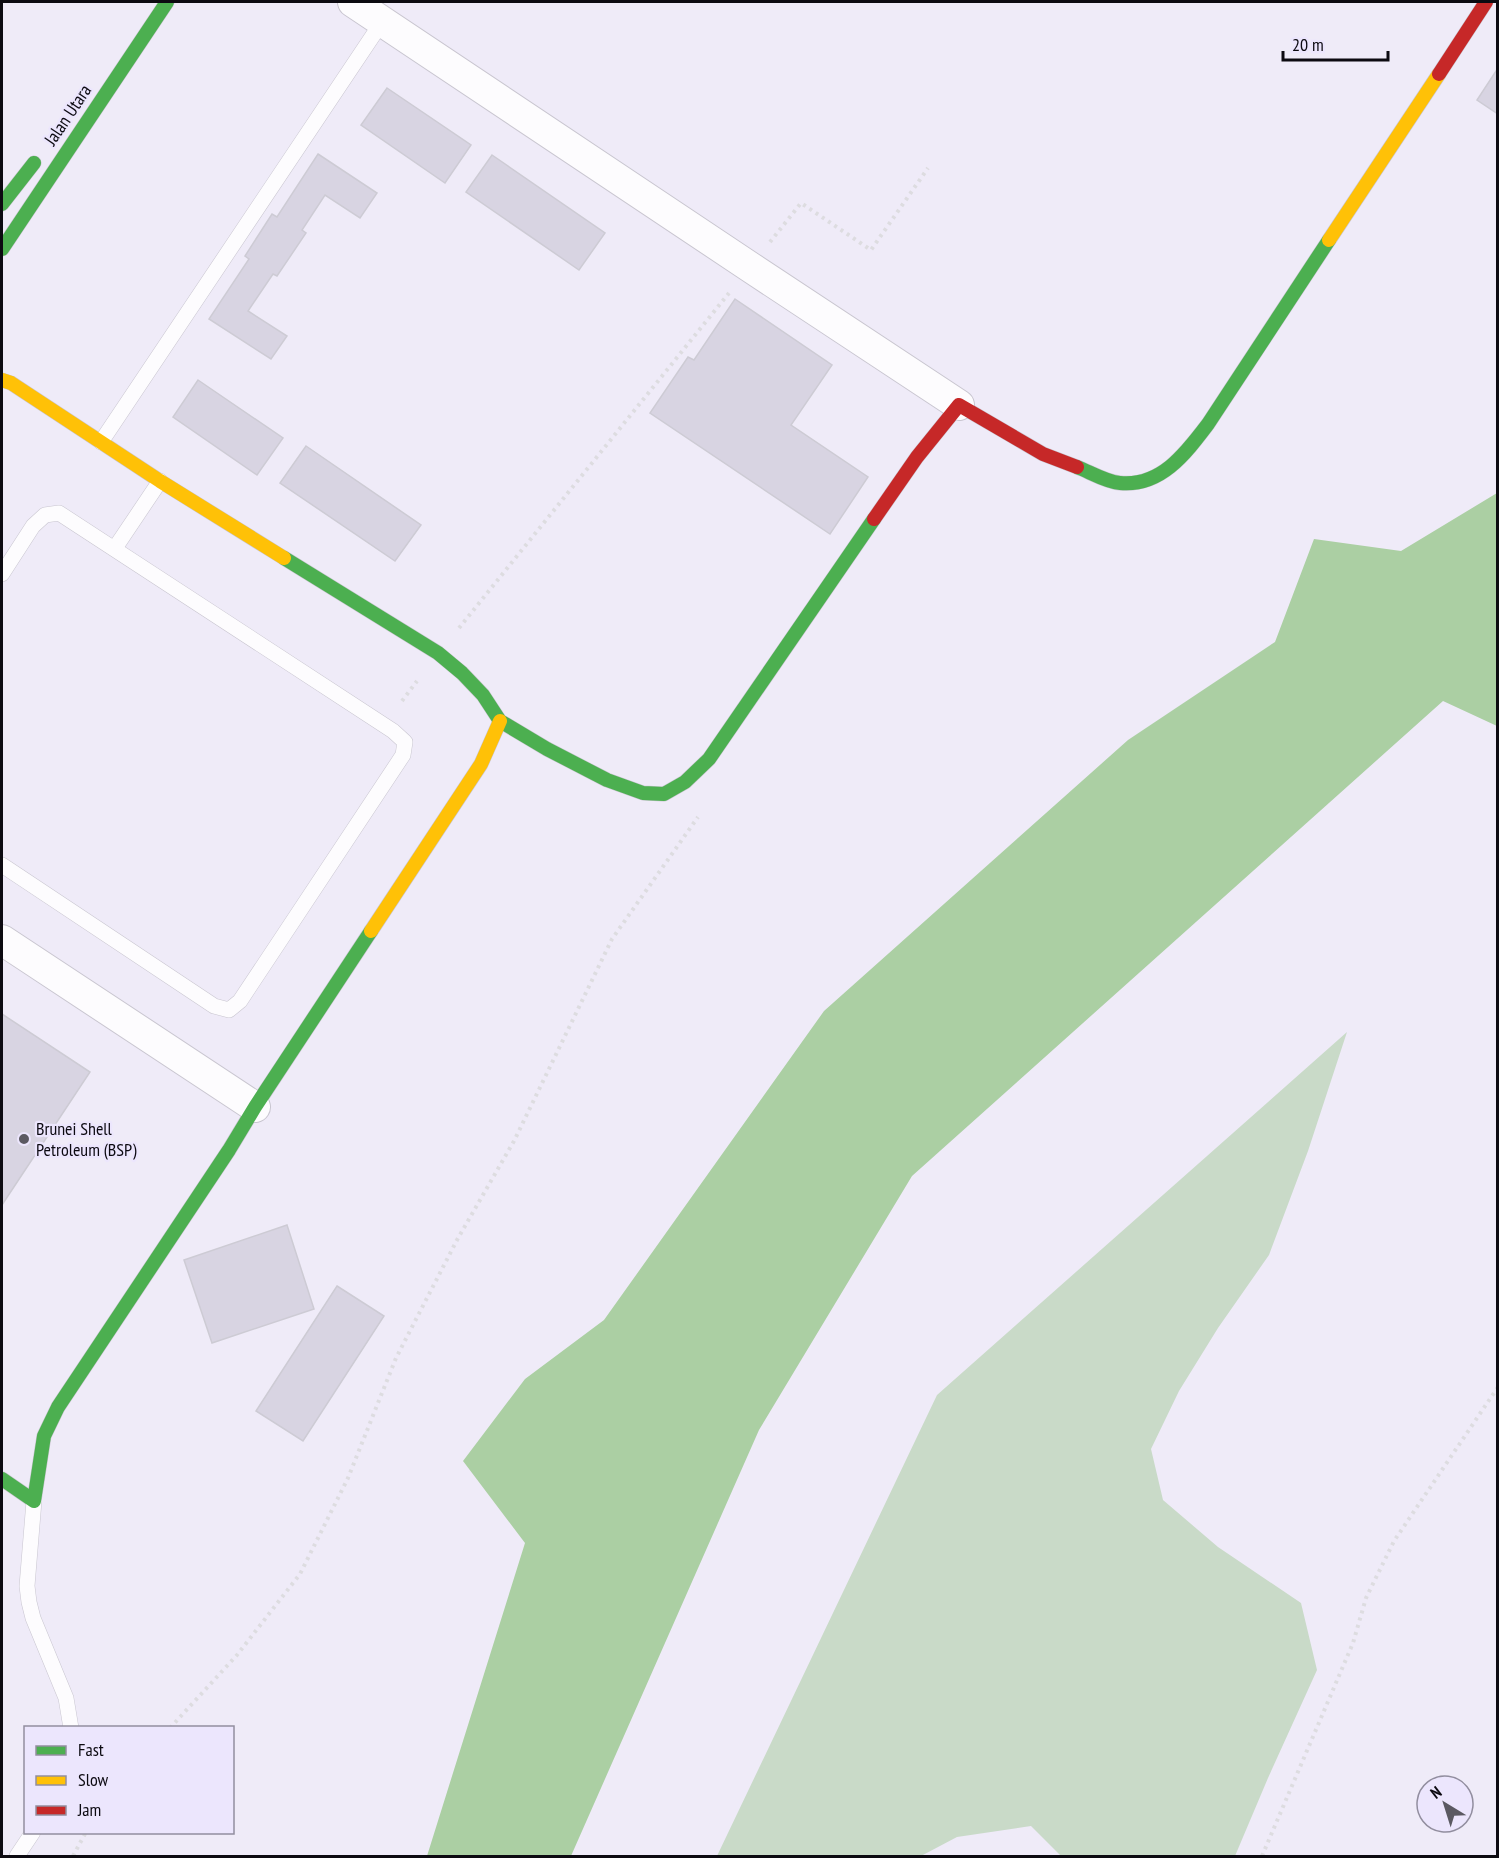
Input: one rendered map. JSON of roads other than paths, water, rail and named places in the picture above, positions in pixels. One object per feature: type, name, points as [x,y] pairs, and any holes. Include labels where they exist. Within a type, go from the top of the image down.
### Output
[{"type":"street","name":"Jalan Utara","points":[[2,249],[35,196],[167,2]]},
{"type":"street","points":[[353,2],[959,405],[1043,454],[1119,483],[1143,481],[1163,473],[1187,451],[1208,424],[1486,2]]},
{"type":"street","name":"Jalan Utara","points":[[2,204],[44,150]]},
{"type":"street","points":[[5,377],[160,481],[438,653],[483,695],[500,721],[517,732],[627,789],[657,795],[681,785],[709,759],[917,457],[959,405]]},
{"type":"street","points":[[2,1479],[34,1501],[44,1436],[58,1407],[481,764],[500,721]]},
{"type":"street","points":[[2,940],[255,1107]]},
{"type":"lane","points":[[101,442],[382,22]]},
{"type":"lane","points":[[115,548],[160,481]]},
{"type":"lane","points":[[2,574],[33,526],[45,515],[59,513],[393,731],[405,742],[403,755],[240,1002],[229,1010],[214,1006],[2,865]]},
{"type":"lane","points":[[34,1501],[27,1586],[29,1602],[33,1618],[66,1698],[71,1726]]},
{"type":"lane","points":[[17,1857],[32,1834]]},
{"type":"place","name":"Brunei Shell Petroleum (BSP)","points":[[24,1139]]}]
